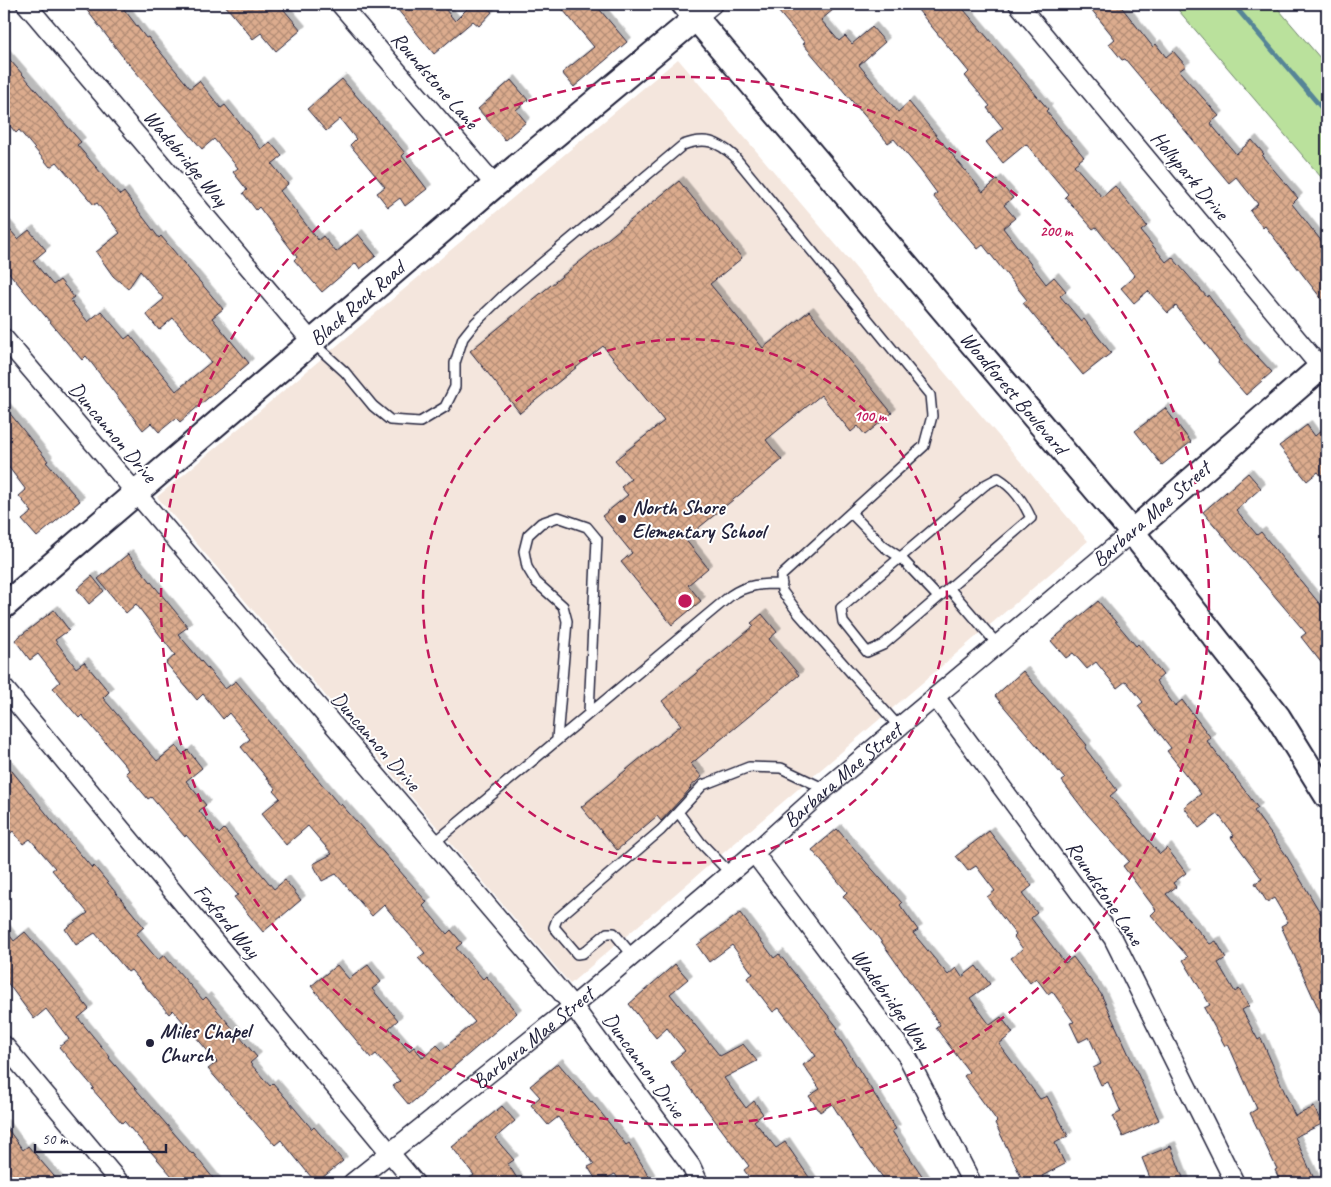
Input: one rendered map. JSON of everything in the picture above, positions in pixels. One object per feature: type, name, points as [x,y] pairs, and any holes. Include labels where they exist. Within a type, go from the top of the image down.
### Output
[{"type":"street","name":"Wadebridge Way","points":[[26,4],[312,342]]},
{"type":"street","name":"Roundstone Lane","points":[[340,4],[495,185]]},
{"type":"street","name":"Hollypark Drive","points":[[1018,4],[1325,368]]},
{"type":"street","name":"Black Rock Road","points":[[4,606],[495,185],[697,9]]},
{"type":"street","name":"Woodforest Boulevard","points":[[697,9],[1132,532],[1278,717],[1327,796]]},
{"type":"street","name":"Duncannon Drive","points":[[4,338],[573,1006],[690,1166],[700,1183]]},
{"type":"street","name":"Barbara Mae Street","points":[[352,1183],[633,956],[825,790],[1325,368]]},
{"type":"street","name":"Foxford Way","points":[[4,688],[415,1183]]},
{"type":"street","name":"Roundstone Lane","points":[[936,698],[1113,938],[1235,1183]]},
{"type":"street","name":"Wadebridge Way","points":[[754,853],[906,1056],[972,1183]]},
{"type":"street","points":[[4,1045],[120,1183]]},
{"type":"lane","points":[[312,342],[344,372],[373,406],[390,420],[420,422],[445,406],[455,387],[455,363],[463,338],[506,293],[683,145],[693,141],[719,143],[734,156],[930,396],[932,416],[924,446],[781,576],[782,591],[799,614],[900,728]]},
{"type":"lane","points":[[998,478],[1011,486],[1023,502],[1031,518],[950,588],[883,645],[867,652],[844,622],[841,608],[985,485],[998,478]]},
{"type":"lane","points":[[851,512],[883,546],[901,558],[938,597]]},
{"type":"lane","points":[[558,739],[567,620],[563,606],[536,582],[527,567],[524,551],[528,535],[540,523],[558,517],[587,527],[597,539],[589,712]]},
{"type":"lane","points":[[434,843],[589,712],[741,588],[755,584],[782,584]]},
{"type":"lane","points":[[950,588],[998,645]]},
{"type":"lane","points":[[633,956],[614,933],[607,933],[583,953],[577,954],[554,927],[557,920],[661,830],[703,785],[749,767],[781,768],[825,790]]},
{"type":"lane","points":[[678,812],[701,843],[730,874]]},
{"type":"shaded area","name":"North Shore Elementary School","points":[[678,59],[1088,541],[570,984],[157,497]]},
{"type":"green space","points":[[1173,4],[1274,4],[1327,66],[1327,184]]},
{"type":"building","points":[[82,4],[120,4],[146,38],[148,37],[190,88],[199,81],[221,108],[225,105],[261,149],[270,142],[282,156],[272,164],[288,184],[280,191],[318,240],[323,236],[336,252],[358,234],[376,256],[360,269],[356,263],[322,292],[294,260],[297,257],[259,207],[256,210],[243,193],[247,190],[233,172],[238,168],[214,139],[202,149],[123,57]]},
{"type":"building","points":[[224,4],[279,4],[301,30],[276,51],[261,33],[253,39]]},
{"type":"building","points":[[393,4],[441,4],[455,21],[472,4],[483,4],[492,12],[479,26],[473,21],[434,54]]},
{"type":"building","points":[[558,4],[595,4],[627,42],[574,87],[562,73],[594,47]]},
{"type":"building","points":[[772,4],[840,4],[821,20],[839,41],[845,36],[852,44],[872,27],[885,42],[859,65],[898,112],[909,102],[983,192],[997,180],[1013,198],[1004,205],[1015,218],[1003,228],[1046,284],[1054,277],[1066,291],[1060,296],[1081,321],[1084,319],[1111,353],[1083,375],[1023,303],[1027,300],[983,245],[978,249],[933,196],[937,193],[894,139],[888,143],[803,44],[805,43]]},
{"type":"building","points":[[913,4],[959,4],[1048,109],[1046,111],[1084,157],[1074,165],[1102,197],[1115,186],[1147,226],[1141,231],[1166,262],[1172,257],[1207,297],[1208,295],[1243,341],[1272,372],[1246,395],[1218,363],[1219,361],[1176,306],[1168,313],[1148,291],[1134,303],[1121,288],[1135,276],[1096,227],[1093,229],[1065,197],[1068,194],[1026,144],[1003,163],[986,142],[1003,128],[987,108],[990,106],[965,76],[969,72]]},
{"type":"building","points":[[1087,4],[1119,4],[1153,47],[1156,44],[1166,57],[1173,51],[1186,66],[1179,71],[1219,116],[1210,123],[1236,154],[1252,140],[1264,154],[1262,156],[1298,198],[1292,204],[1327,248],[1327,306],[1265,226],[1263,228],[1250,211],[1258,204],[1236,177],[1229,183],[1125,59],[1122,60],[1109,44],[1115,39]]},
{"type":"building","points":[[4,53],[81,142],[77,145],[120,195],[124,192],[159,238],[161,236],[223,309],[212,318],[249,363],[180,422],[176,418],[159,432],[151,423],[143,430],[86,356],[82,360],[4,267],[4,223],[18,239],[29,230],[46,250],[33,261],[53,285],[60,280],[74,297],[70,300],[88,322],[101,311],[125,339],[130,335],[176,391],[211,362],[173,318],[159,330],[146,314],[164,299],[140,271],[128,289],[113,276],[96,252],[120,233],[97,203],[94,205],[57,162],[50,167],[19,130],[16,133],[4,119]]},
{"type":"building","points":[[342,79],[405,153],[402,156],[427,189],[405,206],[400,198],[388,207],[377,193],[385,187],[350,145],[356,139],[340,119],[326,131],[307,109]]},
{"type":"building","points":[[511,80],[528,100],[516,110],[526,122],[505,140],[478,109]]},
{"type":"building","points":[[679,181],[742,258],[710,284],[763,348],[809,311],[892,413],[865,435],[858,426],[851,432],[821,395],[766,440],[782,460],[685,539],[708,568],[688,585],[701,601],[672,625],[621,562],[632,553],[602,516],[628,495],[621,487],[631,479],[615,460],[664,421],[603,346],[520,413],[470,351]]},
{"type":"building","points":[[4,406],[48,461],[46,462],[80,501],[37,537],[22,520],[32,512],[19,496],[26,490],[4,461]]},
{"type":"building","points":[[1165,408],[1191,442],[1162,465],[1135,431]]},
{"type":"building","points":[[1307,425],[1315,436],[1322,430],[1327,438],[1327,483],[1318,472],[1307,481],[1279,446]]},
{"type":"building","points":[[1248,473],[1261,488],[1236,510],[1257,535],[1261,532],[1327,613],[1327,670],[1301,637],[1306,633],[1203,512]]},
{"type":"building","points":[[128,554],[188,627],[178,634],[225,689],[236,681],[340,806],[341,804],[427,902],[423,906],[447,934],[451,930],[462,943],[456,948],[483,979],[486,976],[517,1013],[409,1105],[393,1086],[400,1081],[376,1054],[371,1058],[311,986],[337,965],[349,979],[368,965],[381,982],[372,989],[398,1020],[389,1028],[409,1051],[414,1047],[423,1058],[437,1045],[442,1050],[475,1022],[418,958],[425,953],[384,905],[372,916],[336,874],[322,881],[313,864],[332,854],[308,826],[286,845],[261,814],[280,798],[274,791],[276,789],[241,747],[250,739],[229,713],[223,719],[203,694],[197,700],[166,663],[175,655],[136,604],[126,613],[98,579]]},
{"type":"building","points":[[92,576],[104,591],[89,604],[77,589]]},
{"type":"building","points":[[1098,601],[1136,646],[1138,644],[1163,675],[1156,681],[1175,706],[1182,700],[1211,738],[1207,741],[1258,808],[1254,811],[1284,852],[1327,924],[1327,1028],[1281,926],[1288,922],[1274,898],[1267,902],[1255,883],[1262,879],[1231,837],[1234,836],[1218,814],[1199,828],[1184,807],[1201,794],[1167,751],[1171,748],[1138,706],[1143,702],[1126,681],[1117,688],[1096,662],[1087,669],[1073,653],[1066,658],[1051,641]]},
{"type":"building","points":[[54,610],[69,630],[55,640],[76,668],[84,662],[109,692],[103,698],[157,761],[176,746],[183,755],[188,750],[202,768],[186,781],[206,805],[199,811],[219,834],[224,829],[274,889],[285,880],[301,900],[263,932],[234,897],[238,895],[151,797],[148,799],[126,773],[129,770],[82,715],[79,718],[53,688],[60,682],[38,654],[30,660],[15,640]]},
{"type":"building","points":[[762,614],[777,632],[769,639],[799,675],[691,764],[702,777],[690,787],[661,821],[657,816],[617,850],[581,807],[681,725],[662,701],[754,626],[751,623]]},
{"type":"building","points":[[1023,671],[1087,745],[1085,748],[1117,790],[1110,796],[1160,854],[1167,848],[1186,873],[1173,883],[1176,887],[1166,894],[1210,944],[1216,941],[1226,958],[1218,963],[1235,992],[1239,989],[1249,1006],[1242,1010],[1258,1040],[1261,1038],[1295,1116],[1314,1107],[1322,1124],[1295,1137],[1316,1183],[1281,1183],[1275,1170],[1277,1169],[1250,1113],[1257,1109],[1228,1044],[1225,1046],[1204,1008],[1210,1005],[1183,960],[1188,957],[1151,915],[1156,910],[1123,866],[1129,861],[1087,814],[1062,781],[1065,779],[995,696]]},
{"type":"building","points":[[4,761],[54,823],[92,868],[94,866],[144,927],[136,934],[158,960],[164,955],[203,1000],[206,997],[257,1057],[250,1063],[270,1086],[273,1083],[312,1129],[314,1127],[343,1161],[316,1183],[281,1140],[275,1145],[208,1069],[217,1062],[173,1010],[169,1014],[131,970],[128,972],[95,933],[76,945],[65,929],[88,913],[52,870],[55,868],[30,839],[23,844],[13,831],[4,839]]},
{"type":"building","points":[[837,829],[902,903],[900,905],[918,930],[913,933],[948,975],[956,968],[962,977],[976,966],[990,984],[970,998],[990,1025],[1001,1017],[1013,1033],[999,1044],[1040,1099],[1047,1096],[1068,1136],[1055,1143],[1065,1164],[1042,1176],[1045,1183],[1024,1183],[995,1123],[997,1121],[964,1076],[969,1072],[936,1028],[940,1025],[878,937],[843,896],[847,892],[812,850]]},
{"type":"building","points":[[989,831],[1032,886],[1022,894],[1037,913],[1031,918],[1065,963],[1073,957],[1101,994],[1159,1120],[1123,1137],[1113,1116],[1121,1112],[1108,1082],[1101,1085],[1093,1068],[1101,1064],[1089,1037],[1079,1042],[1070,1023],[1074,1022],[1052,991],[1048,994],[1036,978],[1030,983],[1011,958],[1023,949],[1014,937],[1016,935],[987,897],[995,891],[976,866],[968,871],[956,856]]},
{"type":"building","points":[[740,913],[774,958],[779,954],[838,1028],[835,1031],[896,1129],[892,1131],[927,1183],[887,1183],[861,1150],[832,1104],[820,1112],[809,1096],[820,1089],[803,1065],[816,1056],[779,1008],[773,1012],[747,978],[753,974],[732,945],[709,962],[697,945]]},
{"type":"building","points":[[4,928],[14,941],[25,932],[55,966],[89,1009],[78,1018],[109,1058],[217,1183],[178,1183],[124,1121],[122,1123],[92,1089],[94,1088],[59,1047],[69,1039],[46,1009],[34,1019],[4,978]]},
{"type":"building","points":[[675,964],[688,979],[670,994],[720,1056],[743,1044],[757,1061],[724,1078],[746,1108],[754,1101],[763,1114],[754,1121],[776,1148],[785,1142],[813,1183],[753,1183],[744,1170],[749,1166],[671,1062],[685,1051],[667,1028],[656,1038],[629,1004]]},
{"type":"building","points":[[558,1063],[592,1101],[626,1145],[629,1143],[653,1183],[621,1183],[615,1174],[598,1183],[588,1167],[594,1164],[558,1117],[548,1125],[531,1105],[540,1097],[530,1086]]},
{"type":"building","points":[[502,1106],[515,1121],[495,1138],[514,1160],[508,1164],[520,1183],[464,1183],[474,1175],[452,1147]]},
{"type":"building","points":[[4,1124],[23,1150],[28,1146],[60,1183],[15,1183],[4,1170]]},
{"type":"building","points":[[1171,1146],[1185,1183],[1152,1183],[1142,1158]]},
{"type":"waterway","points":[[1233,4],[1327,114]]},
{"type":"place","name":"North Shore Elementary School","points":[[622,519]]},
{"type":"place","name":"Miles Chapel Church","points":[[150,1043]]}]
